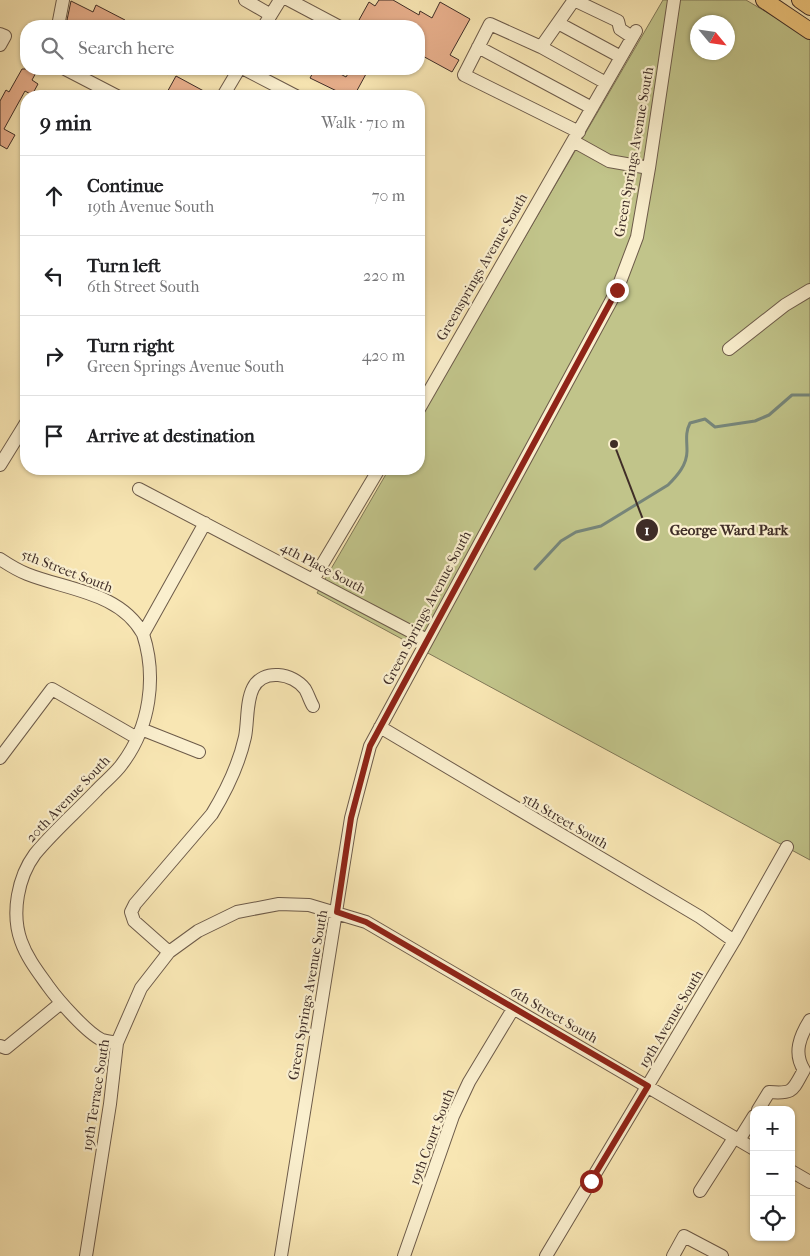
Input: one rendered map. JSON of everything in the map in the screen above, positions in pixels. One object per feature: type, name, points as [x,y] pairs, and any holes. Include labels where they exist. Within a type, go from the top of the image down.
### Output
[{"type":"main road","points":[[764,0],[810,31]]},
{"type":"main road","points":[[800,0],[810,7]]},
{"type":"street","points":[[59,20],[62,0]]},
{"type":"street","points":[[245,0],[271,15]]},
{"type":"street","points":[[268,20],[280,0]]},
{"type":"street","points":[[289,0],[327,20]]},
{"type":"street","points":[[542,47],[574,0]]},
{"type":"street","name":"Greensprings Avenue South","points":[[425,398],[634,34],[620,29],[618,21],[574,0]]},
{"type":"street","name":"Green Springs Avenue South","points":[[281,1256],[351,818],[366,759],[380,727],[617,290],[637,237],[674,0]]},
{"type":"street","points":[[558,23],[621,57]]},
{"type":"street","points":[[606,83],[542,47],[490,24],[464,75],[576,136],[609,161],[649,168]]},
{"type":"street","points":[[478,47],[592,108]]},
{"type":"street","points":[[77,75],[105,90]]},
{"type":"street","points":[[227,90],[235,75]]},
{"type":"street","points":[[256,75],[284,90]]},
{"type":"street","points":[[729,349],[785,305],[810,290]]},
{"type":"street","points":[[0,465],[20,433]]},
{"type":"street","points":[[313,580],[375,475]]},
{"type":"street","name":"4th Place South","points":[[139,489],[427,640]]},
{"type":"street","points":[[143,634],[205,523]]},
{"type":"street","name":"5th Street South","points":[[0,559],[26,574],[97,596],[110,602],[126,614],[143,634]]},
{"type":"street","name":"20th Avenue South","points":[[117,1043],[101,1039],[61,1003],[34,967],[20,940],[17,910],[21,880],[35,855],[122,764],[139,734],[149,697],[150,680],[147,648],[143,634]]},
{"type":"street","points":[[169,952],[134,921],[131,912],[135,904],[212,814],[220,800],[232,775],[245,738],[253,687],[263,678],[273,674],[291,679],[304,688],[313,706]]},
{"type":"street","points":[[0,758],[52,689],[139,734],[199,752]]},
{"type":"street","name":"5th Street South","points":[[380,727],[700,917],[734,941]]},
{"type":"street","name":"19th Avenue South","points":[[546,1256],[734,941],[787,847]]},
{"type":"street","name":"19th Terrace South","points":[[86,1256],[110,1104],[117,1043],[141,988],[169,952],[198,931],[237,912],[279,904],[309,905],[337,912]]},
{"type":"street","name":"6th Street South","points":[[337,912],[366,922],[750,1148]]},
{"type":"street","points":[[0,1046],[6,1048],[61,1003]]},
{"type":"street","name":"19th Court South","points":[[404,1256],[453,1116],[469,1082],[513,1009]]},
{"type":"street","points":[[760,1106],[769,1092],[786,1094],[792,1091],[807,1072],[798,1060],[800,1036],[810,1020]]},
{"type":"street","points":[[700,1191],[750,1121]]},
{"type":"street","points":[[795,1173],[810,1182]]},
{"type":"street","points":[[673,1256],[684,1236],[722,1256]]},
{"type":"green space","points":[[663,0],[746,0],[810,38],[810,860],[317,593],[386,475],[425,475],[425,409]]},
{"type":"building","points":[[379,0],[393,0],[419,15],[420,11],[432,18],[440,2],[470,19],[450,55],[459,60],[452,72],[425,57],[425,20],[359,20],[369,2],[375,6]]},
{"type":"building","points":[[71,1],[93,12],[96,5],[125,20],[67,20]]},
{"type":"building","points":[[20,73],[20,75],[35,75],[32,80],[38,84],[35,90],[20,90],[20,100],[4,129],[15,135],[7,149],[0,145],[0,101],[6,90],[9,92]]},
{"type":"building","points":[[312,75],[342,75],[346,77],[347,75],[365,75],[357,90],[335,90],[310,78]]},
{"type":"building","points":[[176,76],[202,90],[168,90]]},
{"type":"waterway","points":[[535,569],[561,541],[576,532],[601,526],[668,485],[678,474],[687,456],[687,433],[690,423],[705,419],[715,427],[755,421],[769,415],[792,395],[810,395]]},
{"type":"place","name":"George Ward Park","points":[[614,444]]},
{"type":"route","points":[[591,1181],[648,1086],[366,922],[337,912],[351,818],[370,746],[617,290]]}]
